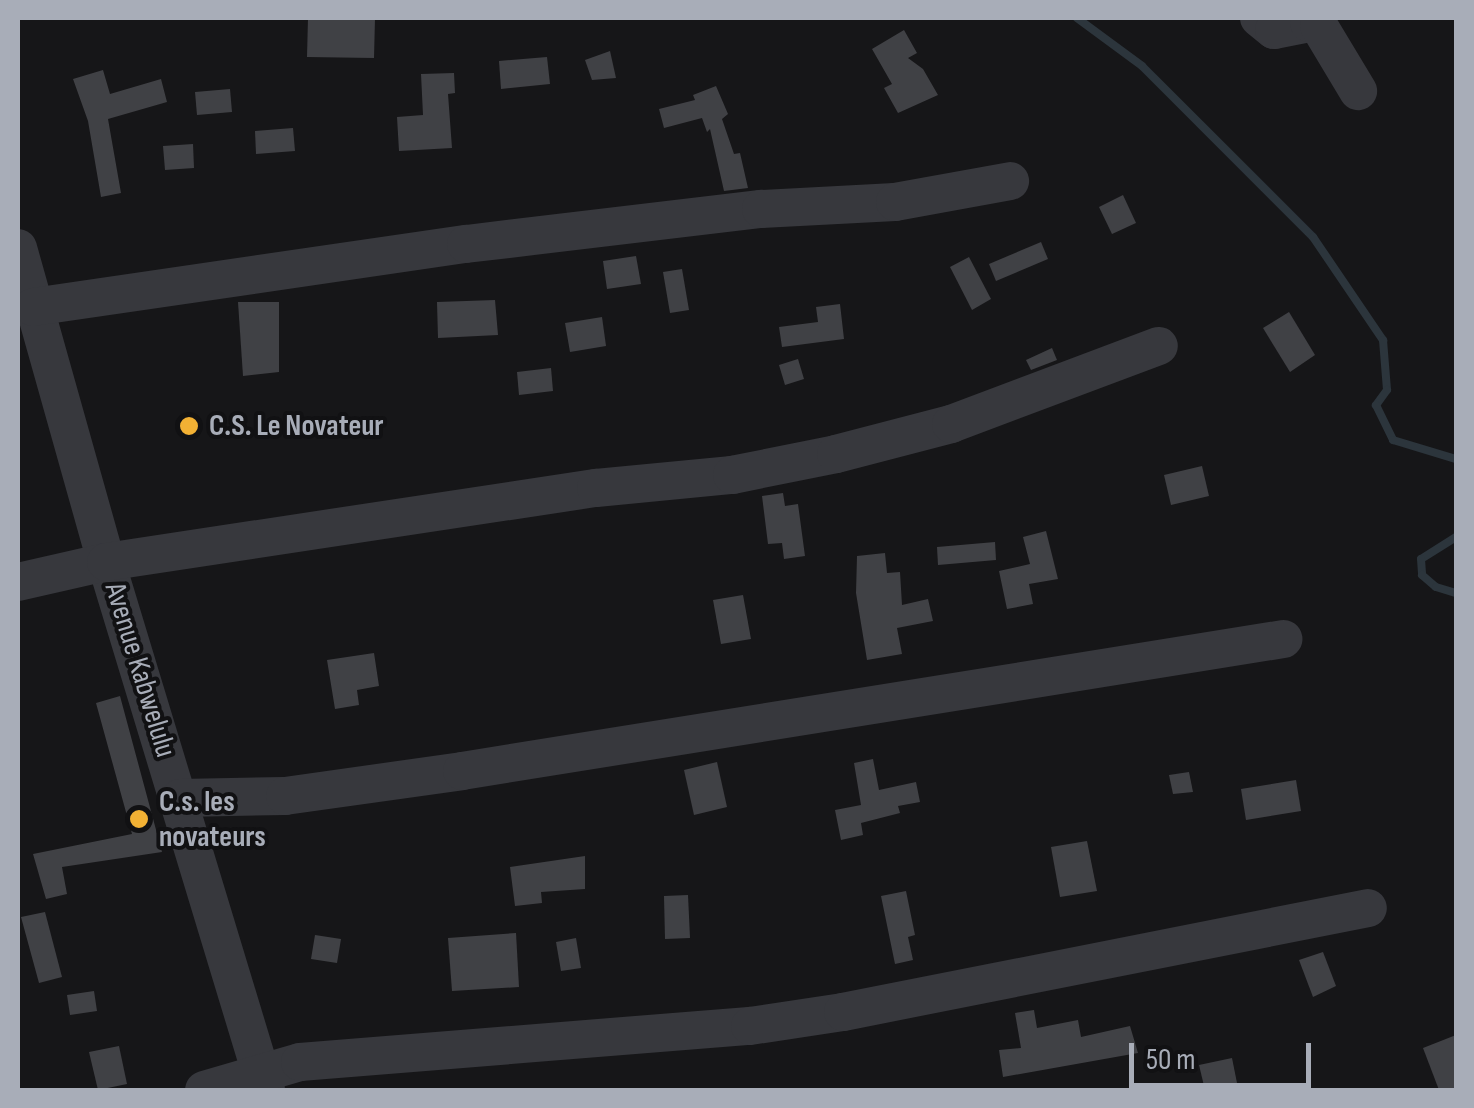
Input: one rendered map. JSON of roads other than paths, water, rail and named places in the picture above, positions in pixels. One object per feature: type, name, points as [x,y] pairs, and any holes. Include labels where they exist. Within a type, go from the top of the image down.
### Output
[{"type":"street","points":[[1259,18],[1274,30],[1319,26],[1358,92]]},
{"type":"street","points":[[33,307],[504,239],[760,209],[894,202],[1010,180]]},
{"type":"street","name":"Avenue Kabwelulu","points":[[18,248],[106,562],[263,1081]]},
{"type":"street","points":[[18,582],[106,562],[596,488],[732,474],[836,454],[951,424],[1160,346]]},
{"type":"street","points":[[180,798],[285,796],[424,777],[1283,638]]},
{"type":"street","points":[[204,1090],[263,1081],[300,1062],[750,1026],[945,994],[1368,908]]},
{"type":"waterway","points":[[1077,18],[1142,66],[1313,237],[1383,340],[1387,390],[1376,405],[1393,440],[1456,459]]},
{"type":"waterway","points":[[1456,537],[1421,559],[1422,575],[1436,587],[1456,593]]},
{"type":"place","name":"C.S. Le Novateur","points":[[189,426]]},
{"type":"place","name":"C.s. les novateurs","points":[[139,819]]}]
